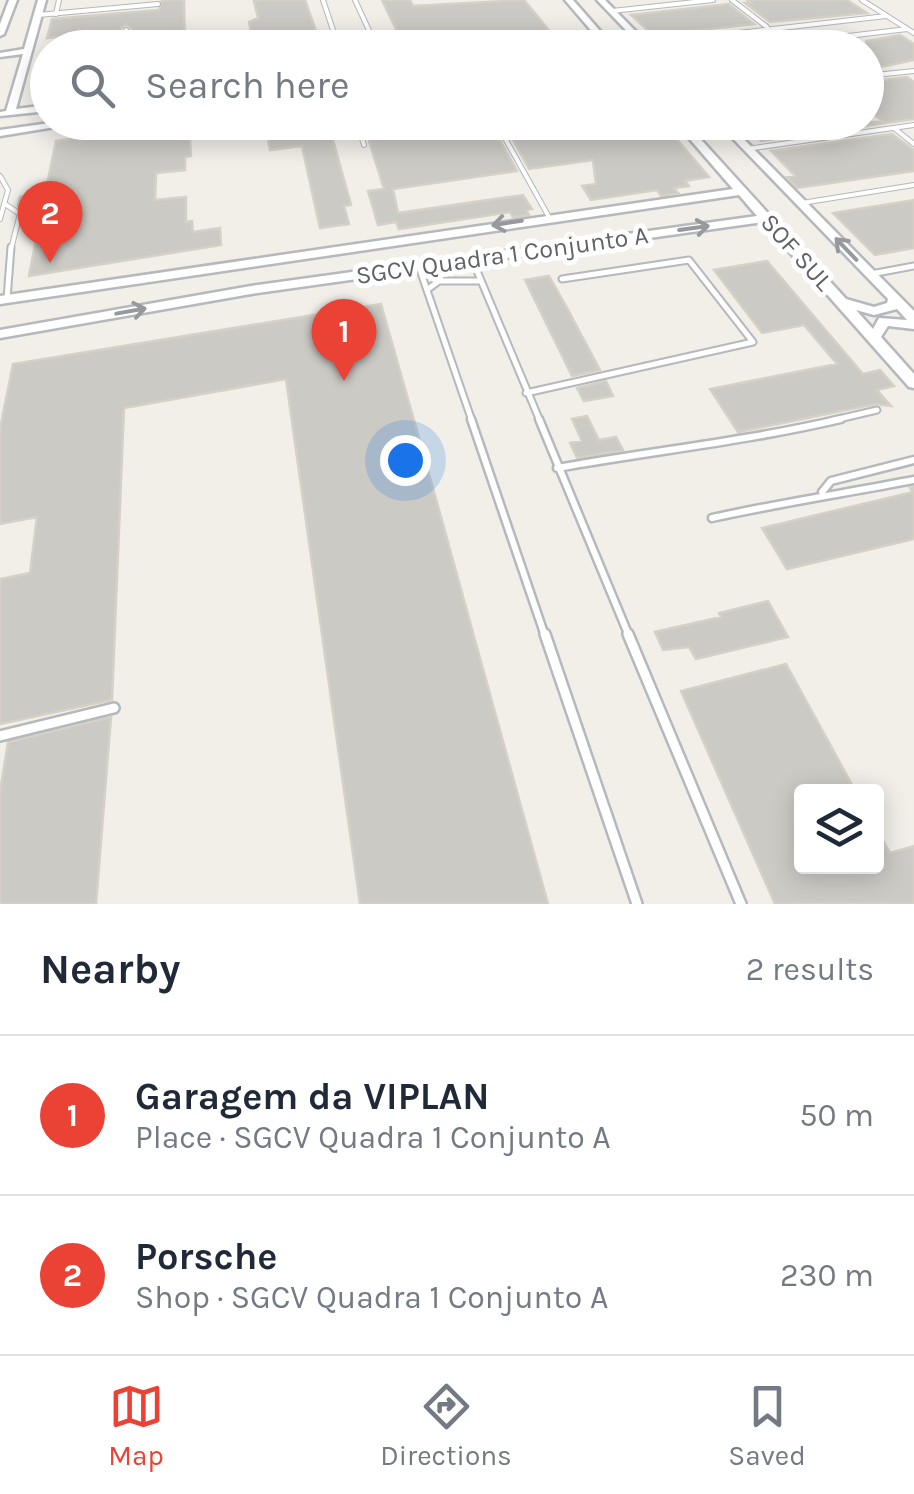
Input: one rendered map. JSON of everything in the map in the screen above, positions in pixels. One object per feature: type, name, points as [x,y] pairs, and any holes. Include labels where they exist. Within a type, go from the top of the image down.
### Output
[{"type":"street","points":[[0,34],[13,0]]},
{"type":"street","points":[[31,30],[42,0]]},
{"type":"street","points":[[595,30],[572,3],[586,0],[606,5],[630,30]]},
{"type":"street","points":[[5,114],[30,34]]},
{"type":"street","points":[[0,58],[23,56]]},
{"type":"street","points":[[0,96],[14,92]]},
{"type":"street","points":[[5,114],[30,111]]},
{"type":"street","points":[[0,150],[3,132],[30,129]]},
{"type":"street","name":"SOF SUL","points":[[713,140],[742,190],[914,384]]},
{"type":"street","name":"SOF SUL","points":[[738,140],[914,322]]},
{"type":"street","name":"SGCV Quadra 1 Conjunto A","points":[[4,299],[742,190]]},
{"type":"street","points":[[706,196],[731,209],[734,214],[728,223]]},
{"type":"street","name":"SGCV Quadra 1 Conjunto A","points":[[0,334],[251,290],[767,218]]},
{"type":"street","points":[[275,258],[280,286]]},
{"type":"street","points":[[248,262],[254,282],[251,290]]},
{"type":"street","points":[[72,322],[78,304],[74,289]]},
{"type":"street","points":[[842,302],[874,311],[893,306],[894,298]]},
{"type":"street","points":[[874,339],[884,321],[914,322]]},
{"type":"lane","points":[[56,14],[59,0]]},
{"type":"lane","points":[[323,0],[333,30]]},
{"type":"lane","points":[[355,0],[368,30]]},
{"type":"lane","points":[[606,5],[713,0]]},
{"type":"lane","points":[[732,0],[768,29]]},
{"type":"lane","points":[[862,0],[914,33]]},
{"type":"lane","points":[[36,16],[158,4]]},
{"type":"lane","points":[[761,30],[886,16]]},
{"type":"lane","points":[[884,31],[907,29]]},
{"type":"lane","points":[[884,74],[914,71]]},
{"type":"lane","points":[[884,129],[914,124]]},
{"type":"lane","points":[[893,128],[914,144]]},
{"type":"lane","points":[[362,140],[364,145]]},
{"type":"lane","points":[[506,140],[549,216]]},
{"type":"lane","points":[[747,149],[810,140]]},
{"type":"lane","points":[[0,176],[8,190],[0,219]]},
{"type":"lane","points":[[802,203],[914,186]]},
{"type":"lane","points":[[4,299],[20,214],[5,204]]},
{"type":"lane","points":[[472,258],[741,904]]},
{"type":"lane","points":[[526,394],[753,342],[690,260],[562,280]]},
{"type":"lane","points":[[870,274],[914,266]]},
{"type":"lane","points":[[419,267],[637,904]]},
{"type":"lane","points":[[428,289],[439,281],[479,281]]},
{"type":"lane","points":[[558,468],[710,440],[751,440],[877,410]]},
{"type":"lane","points":[[822,493],[831,481],[914,460]]},
{"type":"lane","points":[[712,518],[822,493],[842,494],[914,480]]},
{"type":"lane","points":[[0,736],[114,708]]},
{"type":"building","points":[[162,0],[184,0],[185,30],[132,30],[126,24],[121,30],[49,30],[52,19],[159,10]]},
{"type":"building","points":[[305,0],[316,30],[251,30],[249,22],[258,18],[254,1]]},
{"type":"building","points":[[382,0],[410,0],[413,6],[524,0],[549,30],[396,30]]},
{"type":"building","points":[[747,0],[847,0],[867,13],[770,22],[745,3],[751,3]]},
{"type":"building","points":[[729,4],[754,24],[648,30],[631,15]]},
{"type":"building","points":[[900,35],[914,44],[914,60],[884,66],[884,38]]},
{"type":"building","points":[[907,77],[914,82],[914,119],[884,123],[884,80]]},
{"type":"building","points":[[892,134],[914,150],[914,171],[797,188],[787,177],[795,176],[771,151],[849,140],[884,140],[884,135]]},
{"type":"building","points":[[190,140],[191,156],[185,157],[185,170],[156,173],[155,200],[186,197],[186,222],[192,221],[193,232],[220,228],[221,245],[29,276],[42,209],[25,211],[18,206],[20,197],[45,194],[56,141]]},
{"type":"building","points":[[268,140],[333,140],[351,205],[344,206],[349,224],[320,228],[302,146],[270,150]]},
{"type":"building","points":[[369,140],[500,140],[517,171],[393,189],[398,213],[523,195],[532,209],[526,210],[529,215],[513,217],[510,212],[399,229],[396,222],[378,225],[368,191],[384,189]]},
{"type":"building","points":[[513,140],[677,140],[709,177],[685,181],[689,186],[674,188],[678,193],[661,196],[657,190],[591,200],[582,186],[596,184],[593,160],[529,169]]},
{"type":"building","points":[[914,200],[914,248],[875,255],[833,213]]},
{"type":"building","points":[[767,261],[863,374],[880,370],[894,386],[877,390],[891,406],[876,404],[738,432],[710,389],[837,364],[804,325],[762,333],[714,270]]},
{"type":"building","points":[[549,276],[600,370],[572,376],[525,280]]},
{"type":"building","points":[[381,304],[548,904],[360,904],[286,379],[124,408],[112,700],[0,724],[0,579],[30,573],[37,517],[0,524],[0,429],[13,364]]},
{"type":"building","points":[[606,381],[613,396],[584,401],[577,388]]},
{"type":"building","points":[[587,416],[599,440],[616,437],[623,450],[577,458],[570,443],[582,441],[572,419]]},
{"type":"building","points":[[914,487],[914,539],[787,569],[762,528],[913,492],[910,488]]},
{"type":"building","points":[[768,601],[788,637],[696,659],[689,647],[663,650],[655,632],[721,617],[719,613]]},
{"type":"building","points":[[786,664],[852,784],[794,784],[794,874],[884,874],[884,842],[890,853],[914,846],[914,904],[775,904],[681,691]]},
{"type":"building","points":[[111,717],[96,904],[0,904],[0,792],[8,742]]},
{"type":"place","name":"Porsche","points":[[50,263]]},
{"type":"place","name":"Garagem da VIPLAN","points":[[344,381]]}]
